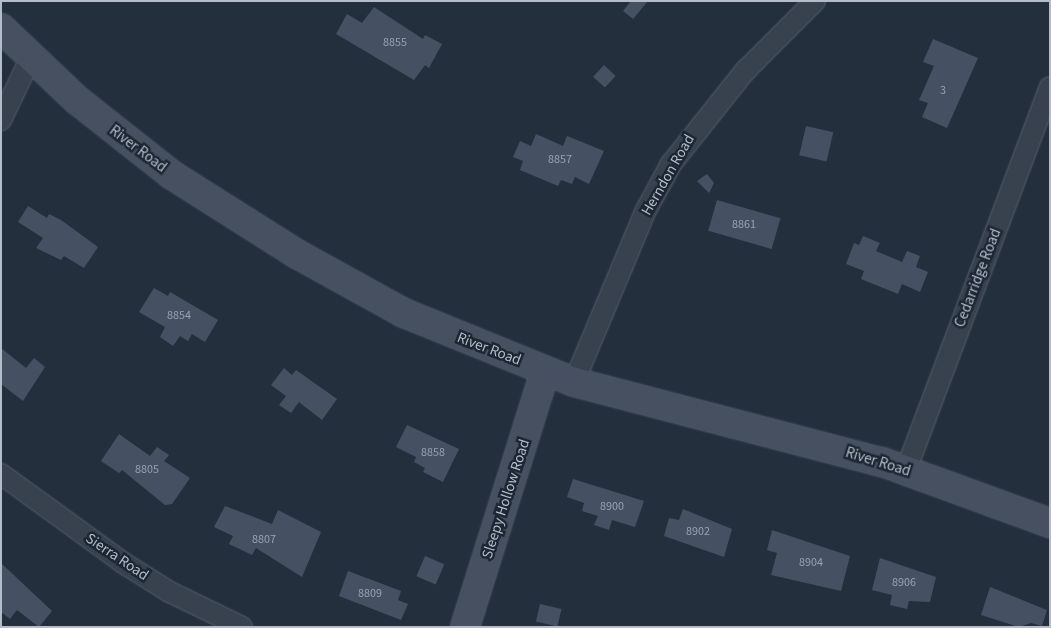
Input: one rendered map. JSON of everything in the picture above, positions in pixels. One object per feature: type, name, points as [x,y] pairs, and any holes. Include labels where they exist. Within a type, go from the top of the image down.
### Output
[{"type":"main road","name":"River Road","points":[[1,28],[121,137],[216,205],[404,313],[574,382],[906,470],[1050,523]]},
{"type":"main road","name":"Sleepy Hollow Road","points":[[466,627],[545,371]]},
{"type":"street","name":"Herndon Road","points":[[574,382],[645,212],[671,164],[745,71],[815,1]]},
{"type":"street","points":[[1,120],[31,57]]},
{"type":"street","name":"Cedarridge Road","points":[[906,470],[1050,87]]},
{"type":"street","name":"Sierra Road","points":[[1,474],[122,562],[168,592],[242,627]]},
{"type":"building","points":[[631,1],[648,1],[633,19],[623,11]]},
{"type":"building","points":[[374,7],[423,39],[425,35],[442,44],[429,68],[425,65],[414,80],[336,34],[347,14],[362,23]]},
{"type":"building","points":[[933,39],[978,58],[947,128],[922,117],[928,103],[919,100],[934,66],[923,62]]},
{"type":"building","points":[[604,65],[616,76],[605,88],[593,77]]},
{"type":"building","points":[[806,126],[833,132],[827,162],[799,155]]},
{"type":"building","points":[[536,134],[563,146],[567,136],[604,151],[589,184],[575,177],[572,184],[561,180],[558,186],[520,170],[523,161],[513,157],[520,141],[531,146]]},
{"type":"building","points":[[707,174],[714,183],[709,193],[697,181]]},
{"type":"building","points":[[717,200],[780,218],[772,249],[708,231]]},
{"type":"building","points":[[28,206],[47,218],[49,214],[61,220],[98,247],[84,268],[64,256],[61,260],[36,248],[43,238],[18,222]]},
{"type":"building","points":[[863,236],[880,243],[876,251],[902,262],[907,251],[920,256],[916,267],[928,272],[920,292],[902,284],[898,294],[861,279],[864,271],[846,264],[854,243],[859,245]]},
{"type":"building","points":[[154,288],[168,296],[170,292],[218,320],[205,342],[192,334],[188,341],[180,336],[173,346],[160,337],[165,327],[139,312]]},
{"type":"building","points":[[1,348],[26,368],[34,358],[45,367],[23,401],[1,384]]},
{"type":"building","points":[[284,368],[292,375],[296,370],[337,399],[322,420],[299,402],[291,413],[279,405],[286,396],[271,385]]},
{"type":"building","points":[[407,425],[459,449],[443,482],[423,472],[425,468],[414,462],[416,457],[396,447]]},
{"type":"building","points":[[119,434],[150,456],[157,447],[169,455],[164,461],[190,478],[172,504],[165,505],[122,470],[119,473],[101,461]]},
{"type":"building","points":[[573,479],[644,501],[635,527],[612,520],[609,530],[594,525],[598,516],[582,511],[584,503],[567,497]]},
{"type":"building","points":[[225,506],[272,524],[278,510],[321,532],[302,577],[256,548],[252,555],[229,544],[233,536],[214,527]]},
{"type":"building","points":[[683,509],[732,529],[724,557],[664,536],[669,518],[679,520]]},
{"type":"building","points":[[772,530],[850,556],[841,591],[771,575],[777,553],[767,550]]},
{"type":"building","points":[[425,556],[444,564],[436,584],[416,576]]},
{"type":"building","points":[[880,558],[936,577],[930,602],[909,601],[907,609],[890,605],[892,595],[872,590]]},
{"type":"building","points":[[1,563],[52,611],[39,627],[17,610],[10,619],[1,612]]},
{"type":"building","points":[[348,571],[401,591],[398,600],[408,604],[401,620],[339,596]]},
{"type":"building","points":[[990,587],[1047,610],[1042,626],[1031,623],[1019,627],[981,615]]},
{"type":"building","points":[[540,604],[561,609],[557,626],[536,622]]}]
